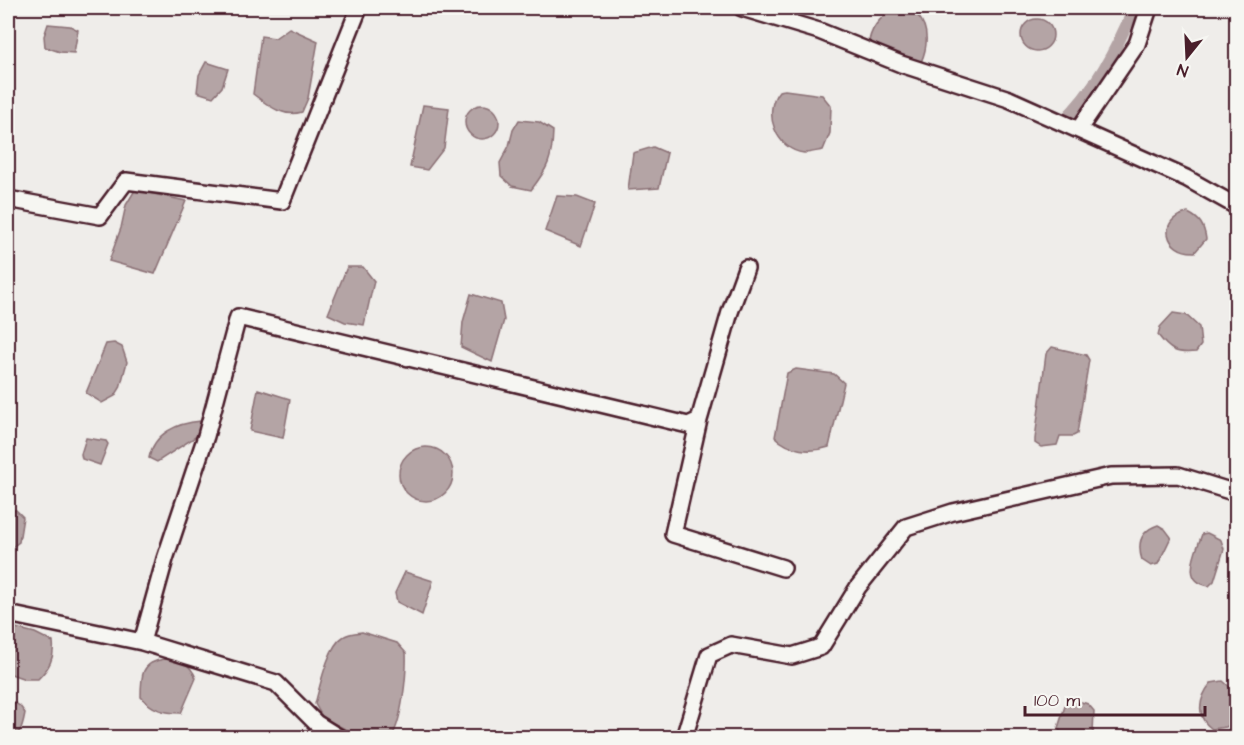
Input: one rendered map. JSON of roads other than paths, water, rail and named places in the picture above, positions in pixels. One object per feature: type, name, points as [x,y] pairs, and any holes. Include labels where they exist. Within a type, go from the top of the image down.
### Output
[{"type":"street","points":[[8,199],[100,216],[126,181],[282,201],[359,8]]},
{"type":"street","points":[[742,8],[819,31],[912,68],[987,91],[1079,129],[1186,178],[1236,206]]},
{"type":"street","points":[[1079,129],[1137,44],[1149,8]]},
{"type":"street","points":[[746,268],[730,312],[699,420],[674,534],[783,568]]},
{"type":"street","points":[[142,642],[165,559],[206,436],[238,317],[639,412],[676,423],[688,425],[699,420]]},
{"type":"street","points":[[684,738],[709,656],[731,645],[792,656],[821,647],[858,587],[906,527],[953,512],[1111,476],[1178,474],[1236,493]]},
{"type":"street","points":[[8,614],[142,642],[276,683],[315,723],[340,738]]},
{"type":"waterway","points":[[1061,123],[1073,111],[1104,69],[1134,8]]}]
